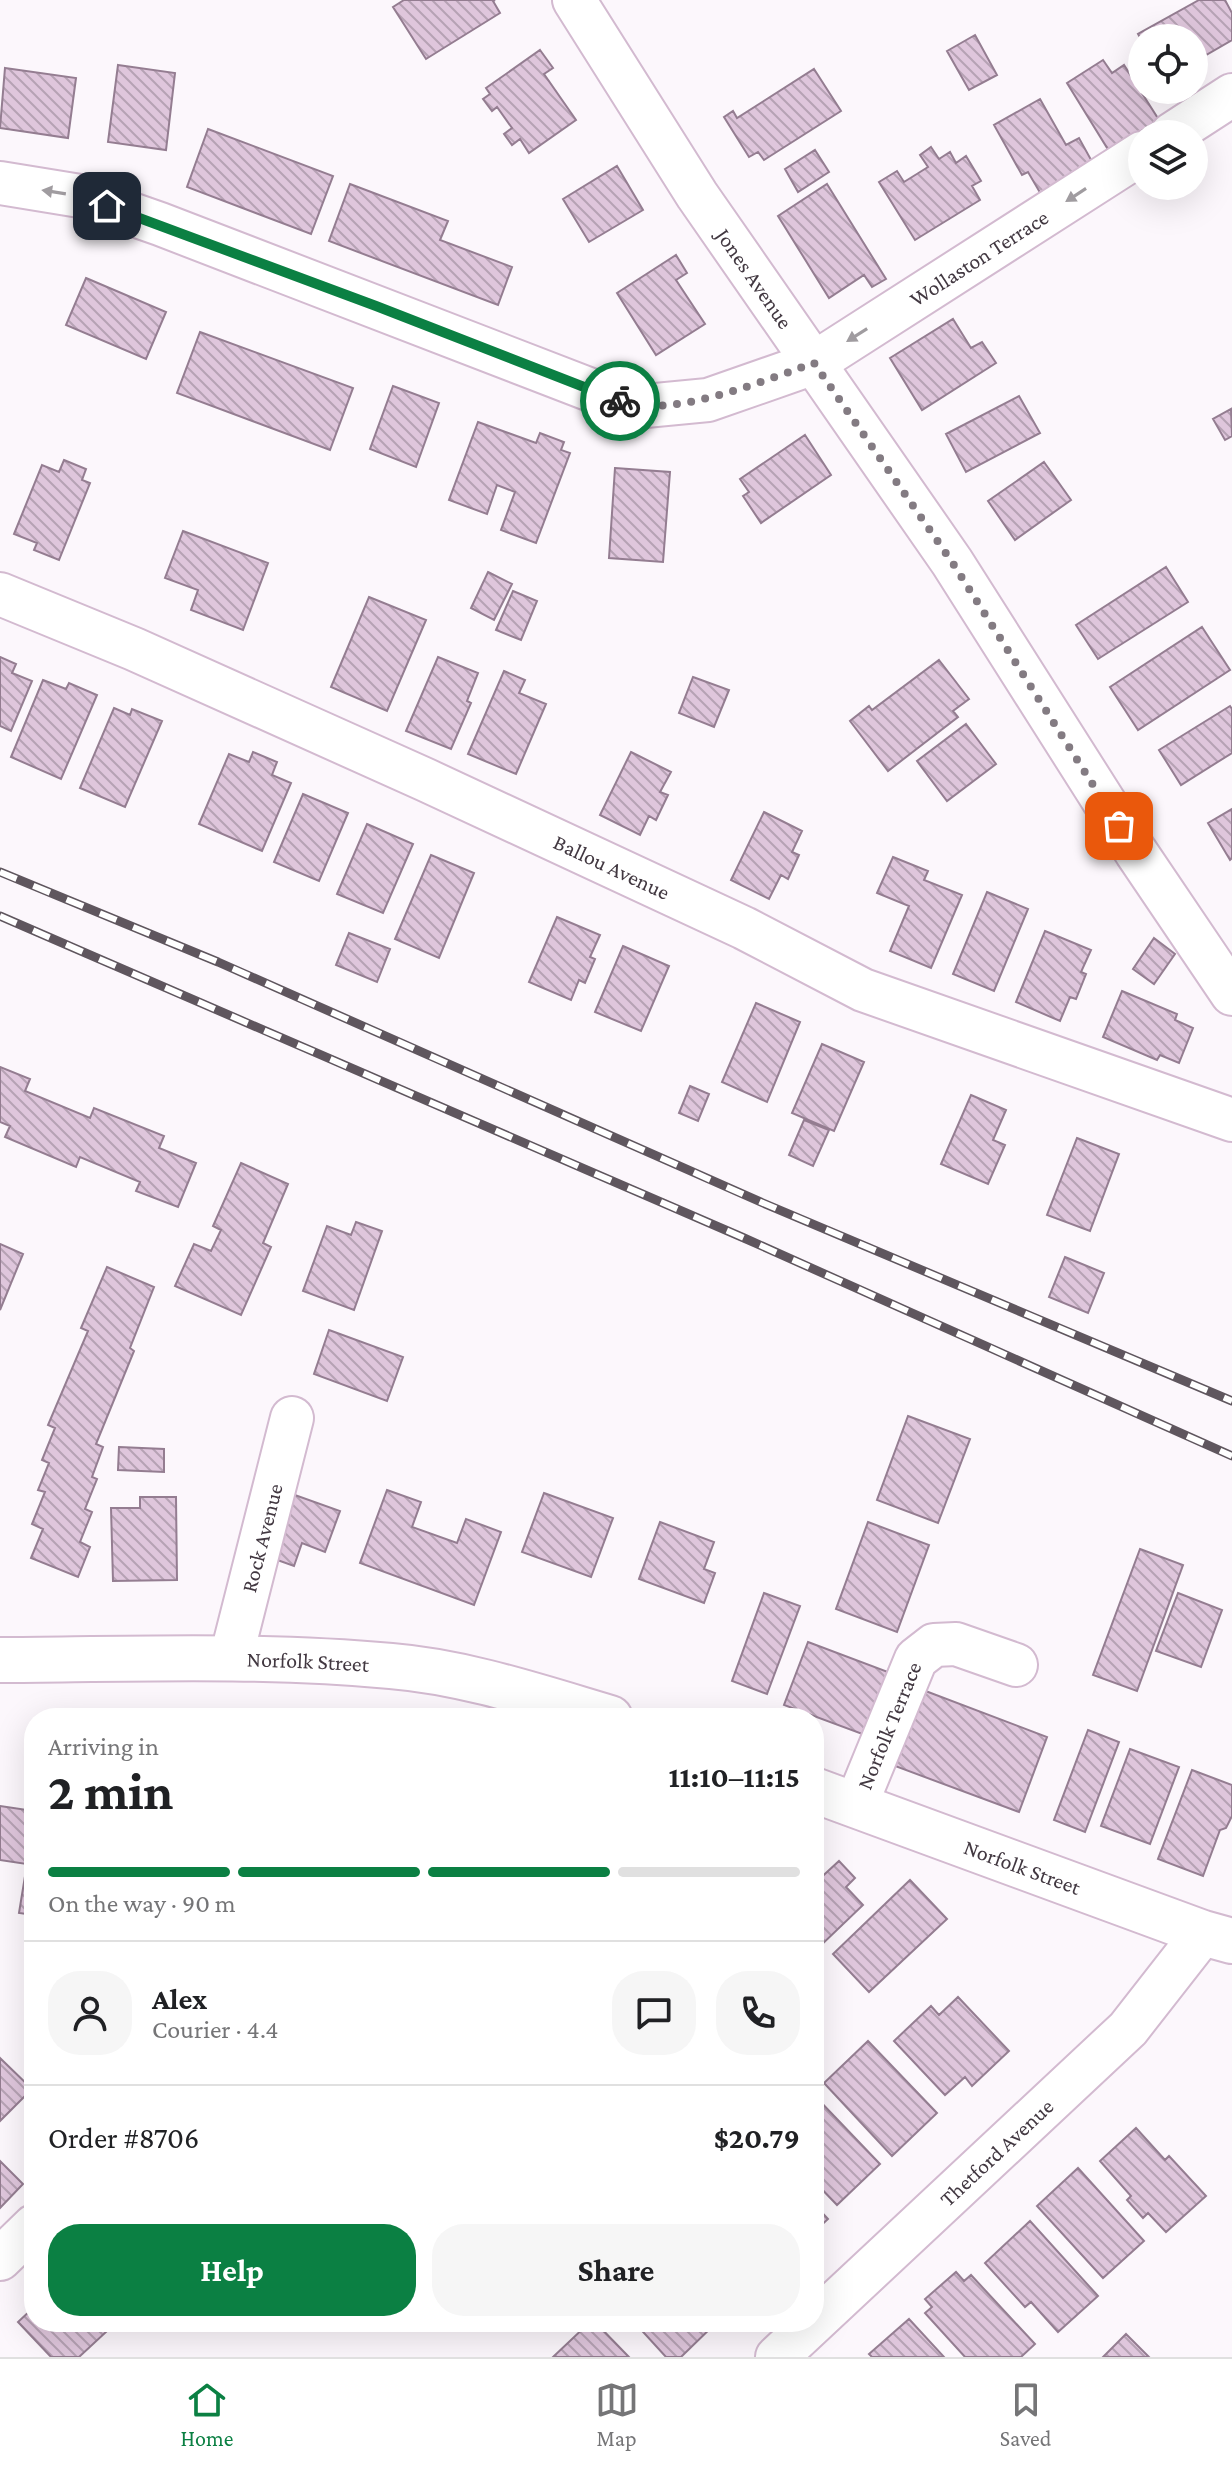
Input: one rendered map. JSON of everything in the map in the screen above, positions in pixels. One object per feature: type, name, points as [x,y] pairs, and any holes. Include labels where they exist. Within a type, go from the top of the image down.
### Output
[{"type":"main road","name":"Norfolk Street","points":[[0,1660],[231,1658],[393,1666],[473,1680],[526,1706]]},
{"type":"main road","name":"Norfolk Street","points":[[824,1794],[1225,1939]]},
{"type":"street","name":"Jones Avenue","points":[[574,0],[697,195],[952,562],[1136,852],[1232,994]]},
{"type":"street","points":[[1194,120],[1232,95]]},
{"type":"street","name":"Wollaston Terrace","points":[[0,183],[80,196],[160,224],[635,407],[708,400],[814,363],[1128,162]]},
{"type":"street","name":"Ballou Avenue","points":[[0,594],[134,649],[426,780],[744,928],[863,990],[1232,1120]]},
{"type":"street","name":"Rock Avenue","points":[[231,1658],[292,1418]]},
{"type":"street","name":"Norfolk Terrace","points":[[856,1805],[916,1659],[934,1645],[956,1644],[1016,1665]]},
{"type":"street","name":"Thetford Avenue","points":[[824,2313],[1225,1939]]},
{"type":"street","points":[[0,2259],[24,2236]]},
{"type":"street","name":"Thetford Avenue","points":[[777,2357],[804,2332]]},
{"type":"building","points":[[404,0],[495,0],[500,13],[426,59],[393,7]]},
{"type":"building","points":[[1199,0],[1225,0],[1232,13],[1232,40],[1208,54],[1208,24],[1156,24]]},
{"type":"building","points":[[975,35],[997,75],[969,90],[947,51]]},
{"type":"building","points":[[540,50],[553,68],[544,74],[576,120],[529,153],[520,139],[512,145],[504,134],[512,128],[497,107],[492,111],[483,99],[490,94],[486,88]]},
{"type":"building","points":[[1103,60],[1112,73],[1124,65],[1128,71],[1128,104],[1149,104],[1159,120],[1128,120],[1128,139],[1109,151],[1067,83]]},
{"type":"building","points":[[118,65],[175,73],[166,150],[108,142]]},
{"type":"building","points":[[5,68],[76,78],[68,138],[0,128]]},
{"type":"building","points":[[814,69],[841,111],[764,160],[758,152],[749,157],[724,117],[733,111],[737,118]]},
{"type":"building","points":[[1040,99],[1066,145],[1079,138],[1095,167],[1042,196],[1028,172],[1022,175],[994,125]]},
{"type":"building","points":[[208,129],[333,176],[311,234],[187,187]]},
{"type":"building","points":[[931,147],[939,159],[950,152],[956,163],[966,156],[981,181],[972,186],[980,200],[915,240],[879,182],[897,171],[904,182],[928,167],[920,155]]},
{"type":"building","points":[[815,150],[829,172],[798,192],[785,169]]},
{"type":"building","points":[[617,166],[643,210],[589,242],[563,199]]},
{"type":"building","points":[[350,184],[448,221],[440,240],[512,267],[498,305],[329,241]]},
{"type":"building","points":[[827,184],[886,279],[872,287],[864,275],[829,298],[778,216]]},
{"type":"building","points":[[676,255],[687,273],[676,280],[705,324],[656,355],[617,293]]},
{"type":"building","points":[[86,278],[166,312],[146,359],[66,325]]},
{"type":"building","points":[[953,319],[971,348],[982,342],[996,363],[922,410],[890,358]]},
{"type":"building","points":[[200,332],[353,388],[330,450],[177,393]]},
{"type":"building","points":[[393,386],[439,403],[416,467],[370,449]]},
{"type":"building","points":[[1019,396],[1040,433],[966,472],[946,434]]},
{"type":"building","points":[[1231,409],[1232,436],[1225,440],[1213,419]]},
{"type":"building","points":[[478,422],[536,443],[540,433],[564,442],[561,450],[570,453],[536,543],[501,530],[515,492],[497,485],[487,514],[449,500]]},
{"type":"building","points":[[805,435],[831,475],[761,523],[743,496],[749,492],[740,479]]},
{"type":"building","points":[[64,460],[86,469],[82,480],[90,483],[59,560],[34,550],[37,543],[14,534],[42,465],[59,472]]},
{"type":"building","points":[[1044,462],[1071,500],[1015,540],[988,501]]},
{"type":"building","points":[[615,468],[670,472],[663,562],[609,558]]},
{"type":"building","points":[[183,531],[268,563],[243,630],[191,610],[198,590],[165,578]]},
{"type":"building","points":[[1166,567],[1188,602],[1098,659],[1076,625]]},
{"type":"building","points":[[488,572],[512,584],[494,620],[471,608]]},
{"type":"building","points":[[513,591],[537,601],[521,640],[496,630]]},
{"type":"building","points":[[369,597],[426,620],[387,711],[331,687]]},
{"type":"building","points":[[1202,627],[1230,670],[1138,730],[1110,687]]},
{"type":"building","points":[[0,657],[16,664],[12,673],[32,681],[11,731],[0,726]]},
{"type":"building","points":[[438,657],[478,673],[467,701],[471,703],[451,749],[406,731]]},
{"type":"building","points":[[939,660],[969,699],[953,711],[958,717],[888,771],[850,721],[869,706],[872,710]]},
{"type":"building","points":[[504,671],[525,680],[519,693],[546,704],[516,774],[468,754]]},
{"type":"building","points":[[693,677],[729,690],[714,727],[679,713]]},
{"type":"building","points":[[43,680],[66,689],[69,683],[97,695],[61,779],[11,757]]},
{"type":"building","points":[[1230,706],[1232,753],[1181,785],[1159,750]]},
{"type":"building","points":[[114,708],[130,715],[132,709],[162,721],[125,807],[80,788]]},
{"type":"building","points":[[966,724],[996,764],[947,801],[917,761]]},
{"type":"building","points":[[253,752],[277,762],[272,775],[291,783],[262,851],[199,824],[229,754],[249,762]]},
{"type":"building","points":[[631,752],[671,772],[660,792],[668,795],[656,820],[649,816],[640,835],[600,815]]},
{"type":"building","points":[[303,794],[348,813],[319,881],[274,862]]},
{"type":"building","points":[[1232,809],[1232,858],[1230,860],[1208,823]]},
{"type":"building","points":[[764,812],[802,831],[792,852],[799,855],[788,879],[781,875],[769,899],[731,880]]},
{"type":"building","points":[[367,824],[413,844],[383,913],[337,894]]},
{"type":"building","points":[[431,855],[474,873],[439,958],[395,939]]},
{"type":"building","points":[[893,857],[928,871],[924,880],[962,895],[931,968],[890,951],[909,906],[877,893]]},
{"type":"building","points":[[987,892],[1028,909],[994,991],[953,974]]},
{"type":"building","points":[[557,917],[600,935],[590,957],[595,959],[585,983],[579,980],[571,1000],[529,982]]},
{"type":"building","points":[[1045,931],[1091,950],[1081,972],[1086,974],[1076,999],[1070,997],[1060,1021],[1016,1002]]},
{"type":"building","points":[[349,933],[390,949],[377,982],[336,965]]},
{"type":"building","points":[[1154,938],[1175,954],[1154,984],[1133,969]]},
{"type":"building","points":[[623,946],[669,966],[641,1031],[595,1012]]},
{"type":"building","points":[[1122,991],[1177,1014],[1175,1020],[1193,1028],[1179,1063],[1160,1055],[1157,1060],[1103,1037]]},
{"type":"building","points":[[756,1003],[800,1022],[767,1102],[722,1082]]},
{"type":"building","points":[[822,1044],[864,1062],[834,1131],[792,1113]]},
{"type":"building","points":[[0,1067],[30,1079],[25,1091],[90,1118],[94,1108],[164,1136],[159,1148],[196,1163],[178,1207],[136,1191],[140,1182],[80,1157],[76,1167],[5,1137],[10,1126],[0,1122]]},
{"type":"building","points":[[690,1086],[709,1094],[698,1121],[679,1113]]},
{"type":"building","points":[[971,1095],[1006,1110],[993,1140],[1005,1145],[988,1184],[941,1164]]},
{"type":"building","points":[[804,1120],[829,1130],[813,1166],[789,1155]]},
{"type":"building","points":[[1077,1138],[1119,1154],[1090,1231],[1047,1215]]},
{"type":"building","points":[[241,1163],[288,1184],[263,1243],[271,1247],[241,1315],[175,1286],[194,1244],[211,1251],[221,1230],[213,1226]]},
{"type":"building","points":[[356,1222],[382,1231],[354,1310],[303,1291],[327,1226],[351,1235]]},
{"type":"building","points":[[0,1244],[23,1254],[0,1310]]},
{"type":"building","points":[[1065,1257],[1104,1273],[1088,1313],[1049,1297]]},
{"type":"building","points":[[107,1267],[154,1287],[130,1348],[134,1351],[96,1444],[103,1447],[92,1477],[97,1479],[85,1509],[92,1512],[80,1542],[90,1547],[78,1577],[31,1558],[43,1529],[32,1524],[45,1492],[38,1490],[49,1463],[42,1460],[55,1428],[48,1425],[88,1331],[81,1328]]},
{"type":"building","points":[[329,1330],[403,1357],[387,1401],[314,1374]]},
{"type":"building","points":[[908,1416],[970,1439],[938,1523],[877,1500]]},
{"type":"building","points":[[119,1447],[164,1449],[164,1472],[118,1470]]},
{"type":"building","points":[[278,1489],[340,1511],[325,1552],[302,1543],[294,1566],[255,1552]]},
{"type":"building","points":[[387,1490],[421,1502],[412,1527],[457,1543],[466,1519],[501,1532],[474,1605],[360,1563]]},
{"type":"building","points":[[544,1493],[613,1518],[591,1577],[522,1552]]},
{"type":"building","points":[[140,1497],[176,1497],[177,1580],[113,1581],[111,1508],[140,1508]]},
{"type":"building","points":[[660,1522],[714,1542],[704,1569],[715,1573],[704,1603],[639,1579]]},
{"type":"building","points":[[868,1522],[929,1545],[897,1632],[836,1609]]},
{"type":"building","points":[[1140,1549],[1183,1565],[1137,1691],[1093,1675]]},
{"type":"building","points":[[764,1593],[800,1606],[767,1694],[732,1681]]},
{"type":"building","points":[[1178,1593],[1222,1610],[1201,1667],[1156,1651]]},
{"type":"building","points":[[808,1642],[888,1672],[865,1735],[824,1720],[824,1708],[784,1705]]},
{"type":"building","points":[[915,1687],[1047,1737],[1019,1812],[887,1763]]},
{"type":"building","points":[[1088,1730],[1119,1742],[1085,1832],[1054,1820]]},
{"type":"building","points":[[1130,1749],[1179,1767],[1150,1844],[1101,1826]]},
{"type":"building","points":[[1192,1770],[1232,1785],[1232,1816],[1226,1828],[1220,1830],[1203,1876],[1158,1859]]},
{"type":"building","points":[[0,1806],[24,1810],[24,1864],[0,1860]]},
{"type":"building","points":[[839,1861],[855,1878],[846,1887],[863,1905],[824,1942],[824,1875]]},
{"type":"building","points":[[910,1880],[947,1919],[869,1992],[833,1954]]},
{"type":"building","points":[[24,1882],[24,1914],[19,1913]]},
{"type":"building","points":[[958,1997],[1009,2051],[972,2086],[965,2077],[945,2095],[894,2041],[931,2006],[939,2015]]},
{"type":"building","points":[[868,2041],[937,2113],[892,2156],[824,2083]]},
{"type":"building","points":[[0,2058],[24,2081],[24,2097],[0,2121]]},
{"type":"building","points":[[824,2105],[880,2164],[837,2205],[824,2191]]},
{"type":"building","points":[[1136,2128],[1165,2160],[1169,2156],[1206,2196],[1166,2232],[1148,2213],[1143,2218],[1127,2200],[1131,2196],[1100,2161]]},
{"type":"building","points":[[0,2161],[23,2184],[0,2208]]},
{"type":"building","points":[[1078,2168],[1144,2241],[1103,2278],[1037,2206]]},
{"type":"building","points":[[1030,2221],[1098,2296],[1058,2332],[1031,2302],[1025,2307],[985,2263]]},
{"type":"building","points":[[956,2272],[964,2281],[971,2275],[1035,2344],[1021,2357],[965,2357],[925,2313],[932,2307],[925,2299]]},
{"type":"building","points":[[909,2319],[944,2357],[872,2357],[869,2354]]},
{"type":"building","points":[[27,2332],[106,2332],[79,2357],[51,2357]]},
{"type":"building","points":[[579,2332],[605,2332],[629,2357],[553,2357]]},
{"type":"building","points":[[643,2332],[707,2332],[681,2357],[666,2357]]},
{"type":"building","points":[[1126,2334],[1149,2357],[1103,2357]]},
{"type":"railway","points":[[0,872],[218,962],[763,1203],[1232,1401]]},
{"type":"railway","points":[[0,916],[744,1238],[1232,1456]]},
{"type":"way so far","points":[[620,401],[635,407],[708,400],[814,363],[952,562],[1119,826]]},
{"type":"route","points":[[107,206],[620,401]]}]
